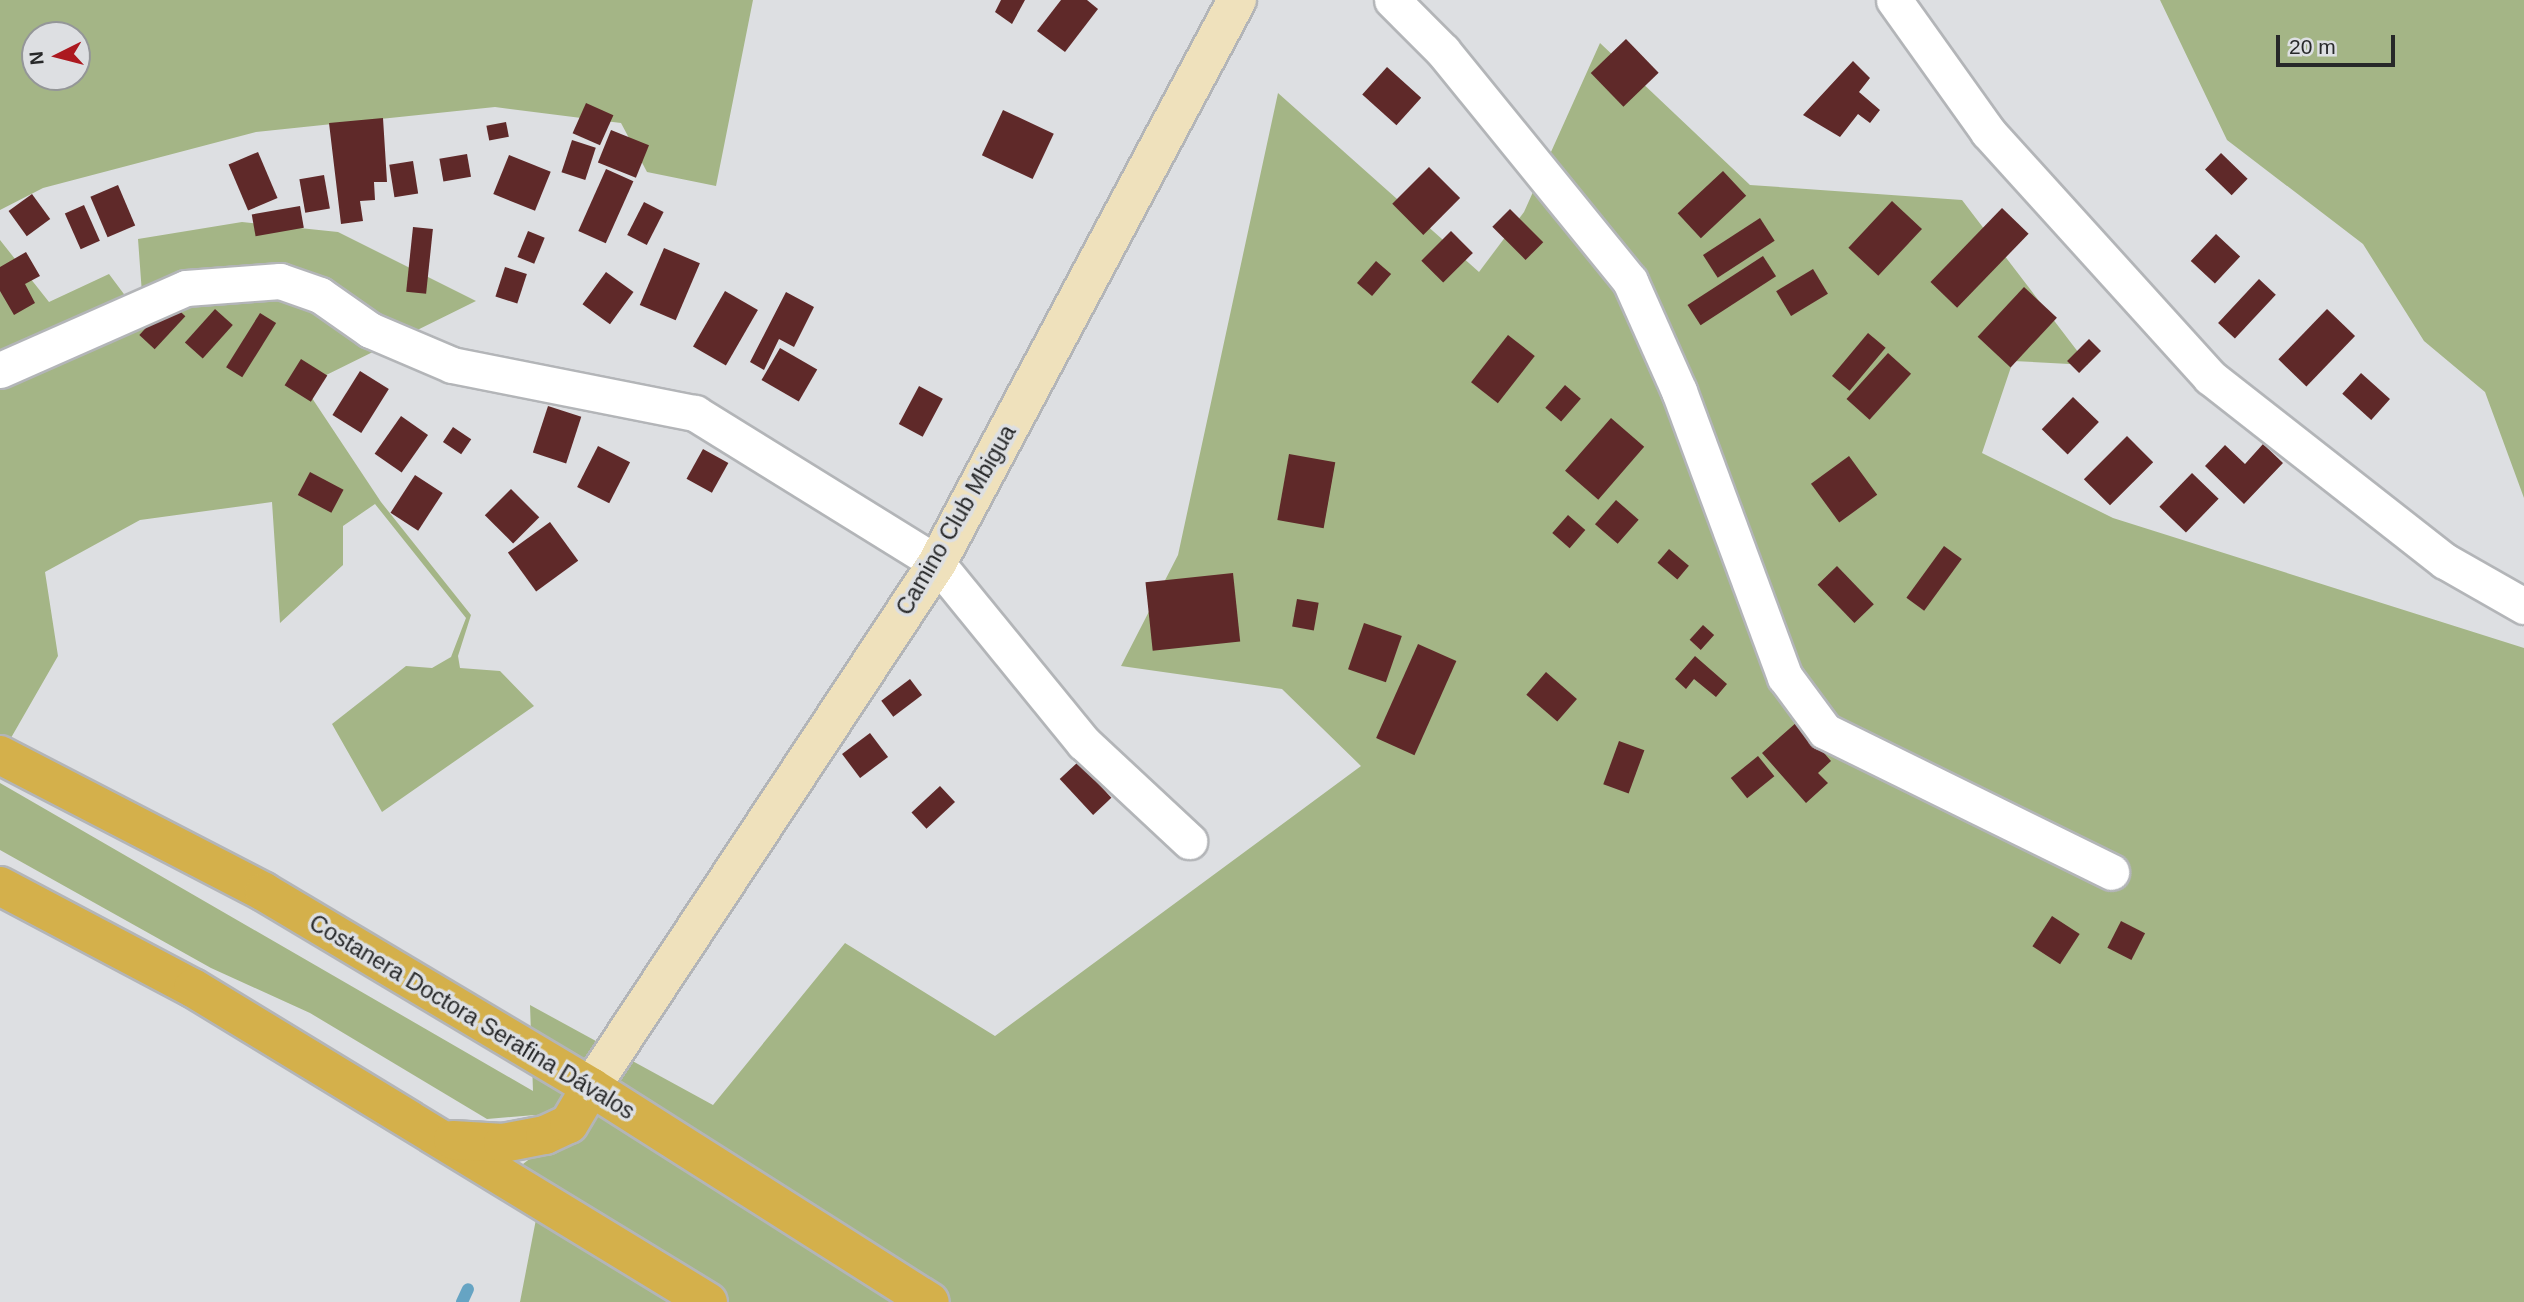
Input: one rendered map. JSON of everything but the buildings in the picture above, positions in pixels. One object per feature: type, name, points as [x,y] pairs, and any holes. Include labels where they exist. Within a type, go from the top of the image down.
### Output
[{"type":"highway","name":"Costanera Doctora Serafina Dávalos","points":[[0,755],[264,892],[591,1087],[930,1302]]},
{"type":"highway","points":[[0,886],[193,988],[448,1140],[708,1302]]},
{"type":"highway","points":[[448,1140],[503,1143],[545,1135],[569,1124],[591,1087]]},
{"type":"main road","name":"Camino Club Mbigua","points":[[591,1087],[937,563],[1237,0]]},
{"type":"street","points":[[1392,0],[1443,51],[1630,281],[1679,391],[1785,677],[1825,731],[2111,872]]},
{"type":"street","points":[[1894,0],[1988,132],[2210,377],[2445,561],[2524,606]]},
{"type":"street","points":[[0,370],[186,288],[280,281],[320,295],[370,330],[452,365],[695,413],[937,563],[1084,743],[1189,841]]},
{"type":"green space","points":[[0,0],[753,0],[716,186],[647,172],[621,123],[495,107],[256,132],[43,188],[0,210]]},
{"type":"green space","points":[[2160,0],[2524,0],[2524,498],[2485,392],[2424,341],[2363,244],[2227,140]]},
{"type":"green space","points":[[1600,43],[1750,185],[1962,200],[2088,365],[2013,361],[1982,453],[2113,518],[2524,648],[2524,1302],[520,1302],[538,1209],[523,1164],[536,1154],[535,1115],[487,1119],[310,1013],[211,968],[0,850],[0,783],[533,1091],[530,1005],[713,1105],[845,943],[995,1036],[1361,766],[1282,689],[1121,666],[1178,555],[1278,93],[1479,272],[1524,212]]},
{"type":"green space","points":[[242,222],[338,232],[476,301],[304,386],[381,502],[471,615],[458,656],[460,668],[500,671],[534,706],[382,812],[332,724],[406,666],[432,668],[451,657],[466,618],[375,504],[343,526],[343,565],[280,623],[272,502],[140,520],[45,572],[58,656],[0,757],[0,240],[49,302],[109,274],[144,321],[138,239]]},
{"type":"waterway","points":[[462,1302],[468,1289]]}]
